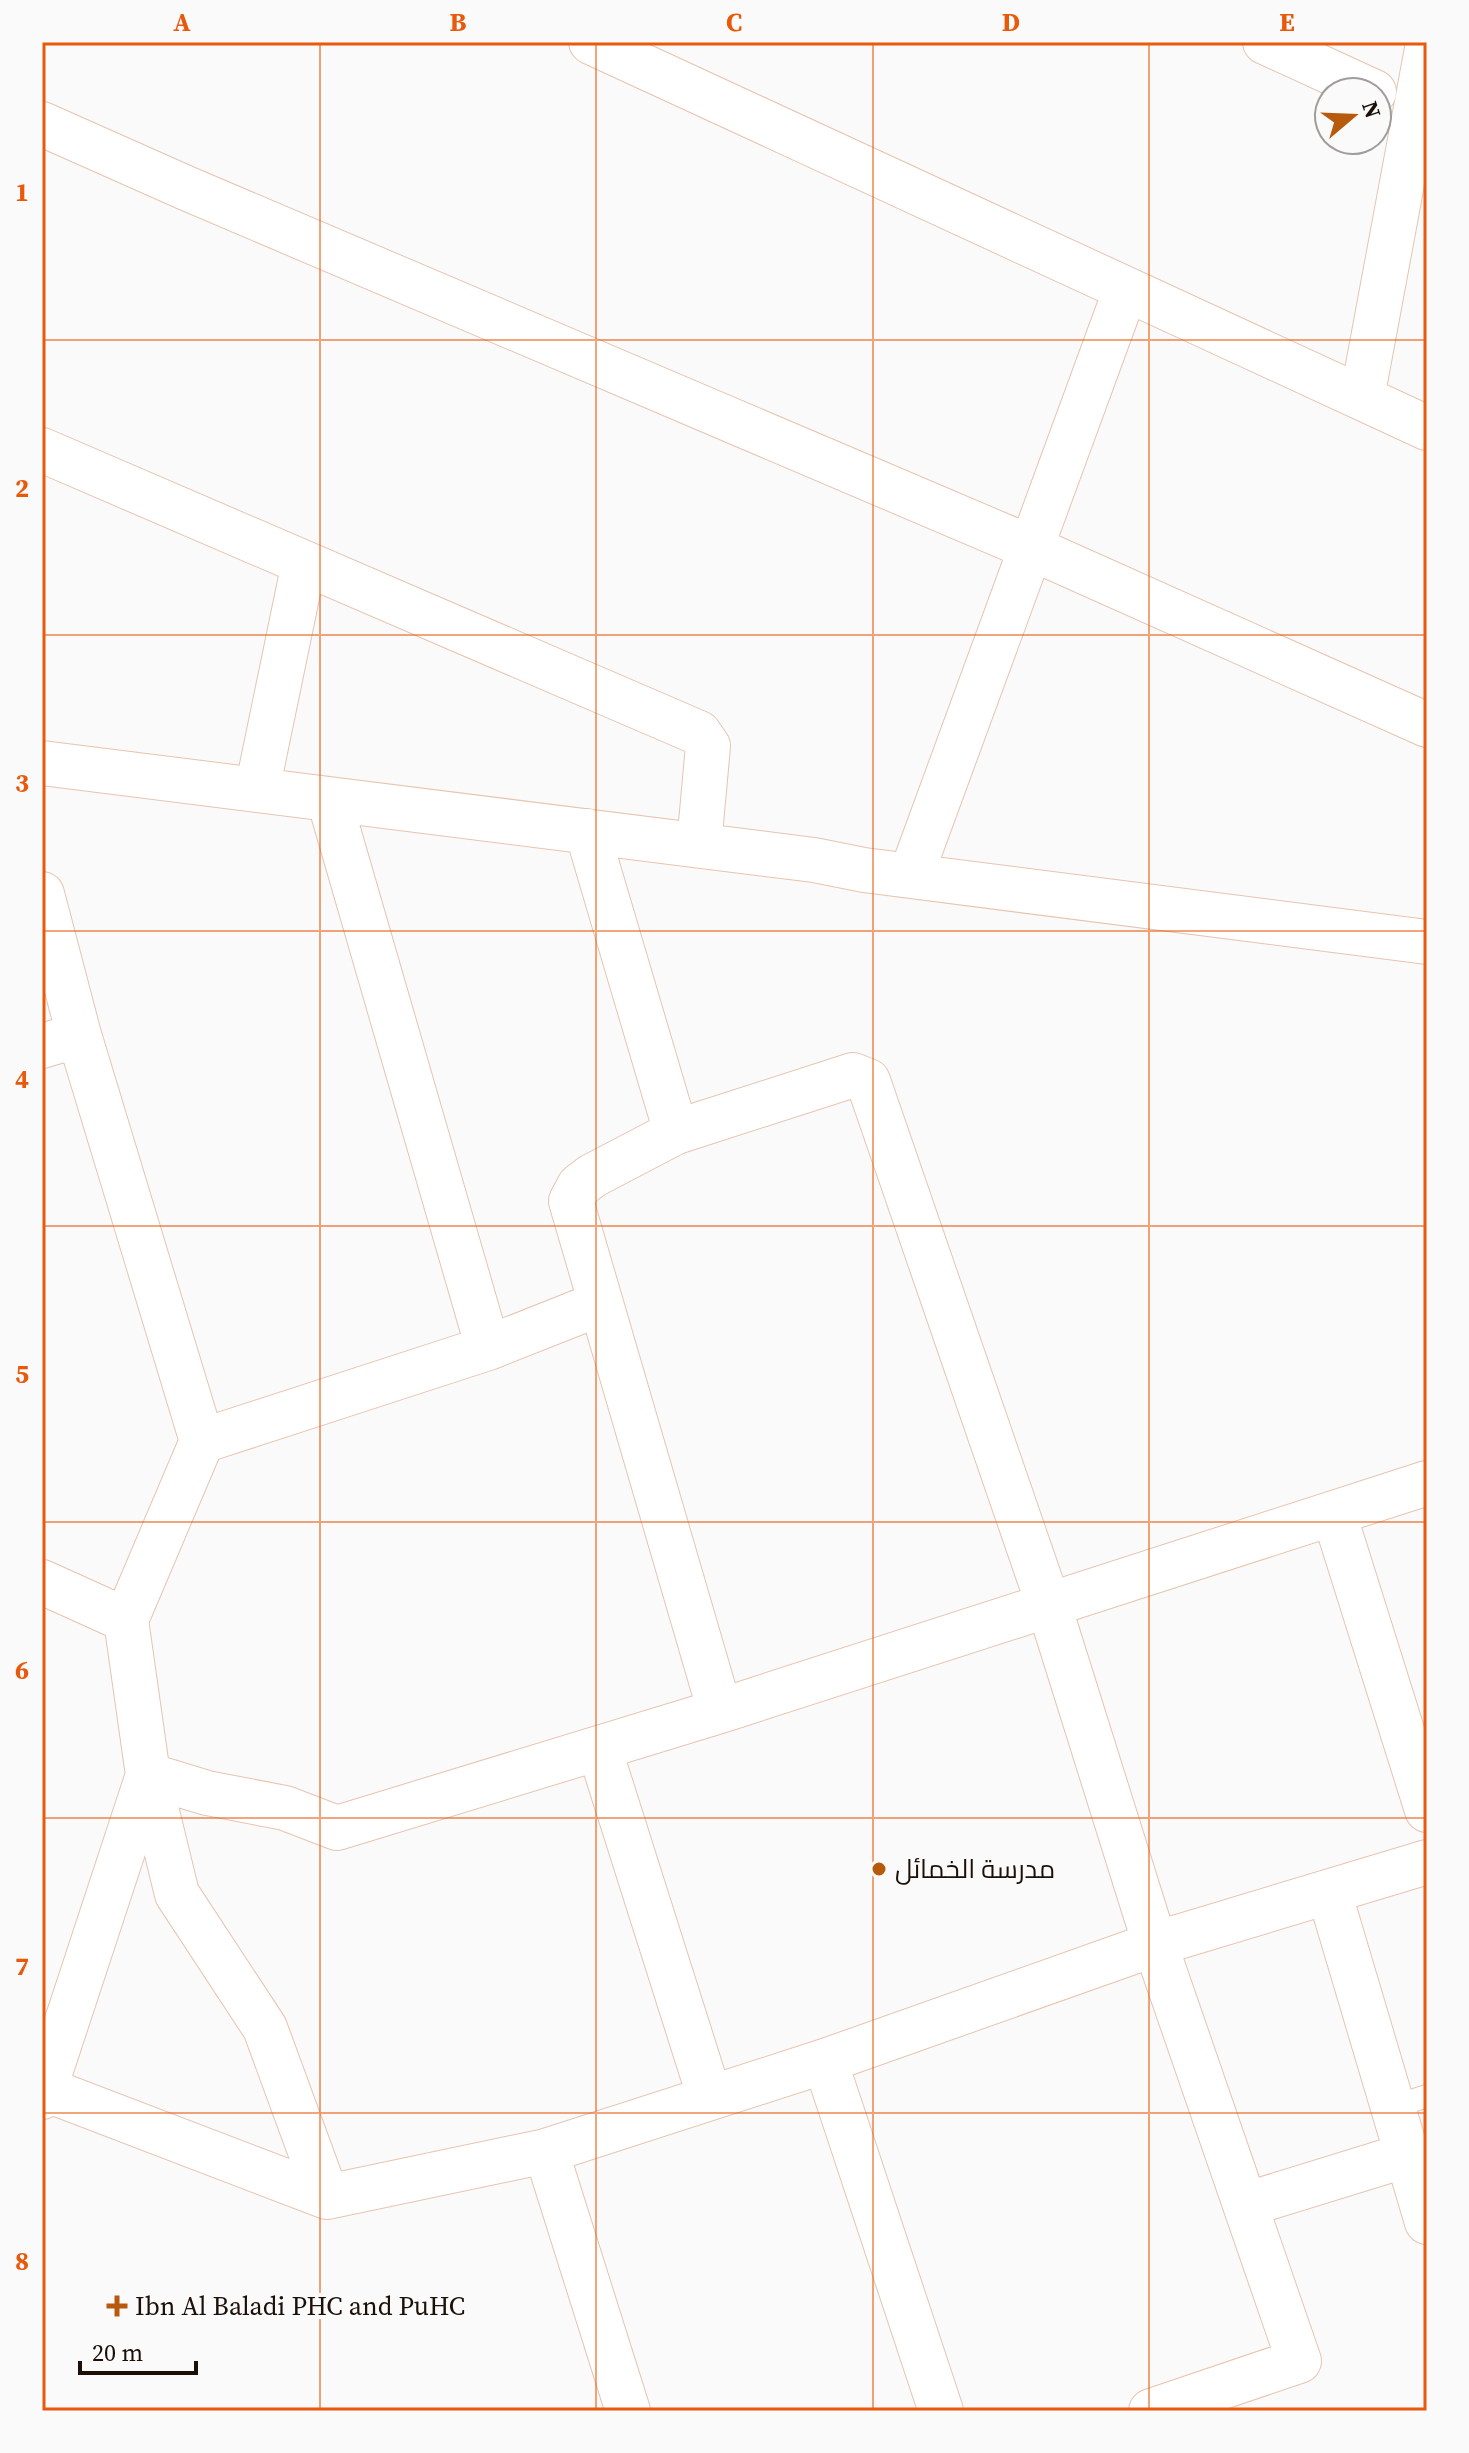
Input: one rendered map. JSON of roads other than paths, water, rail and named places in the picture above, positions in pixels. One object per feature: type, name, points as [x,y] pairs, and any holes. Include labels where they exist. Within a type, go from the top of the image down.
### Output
[{"type":"street","points":[[591,42],[1427,428]]},
{"type":"street","points":[[1265,42],[1339,76]]},
{"type":"street","points":[[1393,94],[1427,49]]},
{"type":"street","points":[[42,124],[1029,547],[1427,725]]},
{"type":"street","points":[[1362,398],[1384,156]]},
{"type":"street","points":[[911,875],[1126,289]]},
{"type":"street","points":[[42,450],[699,733],[708,746],[699,845]]},
{"type":"street","points":[[257,790],[304,563]]},
{"type":"street","points":[[42,763],[699,845],[1427,942]]},
{"type":"street","points":[[329,799],[488,1348]]},
{"type":"street","points":[[587,831],[676,1132]]},
{"type":"street","points":[[42,894],[60,1040],[202,1441],[126,1620],[148,1775],[177,1894],[265,2028],[327,2197]]},
{"type":"street","points":[[720,1711],[571,1201],[579,1186],[592,1176],[676,1132],[853,1075],[868,1081],[1049,1606],[1155,1944],[1299,2361],[1151,2411]]},
{"type":"street","points":[[202,1441],[488,1348],[599,1304]]},
{"type":"street","points":[[148,1775],[207,1793],[285,1808],[337,1828],[720,1711],[1427,1483]]},
{"type":"street","points":[[1334,1514],[1427,1810]]},
{"type":"street","points":[[42,1582],[126,1620]]},
{"type":"street","points":[[599,1748],[710,2098]]},
{"type":"street","points":[[148,1775],[43,2092],[327,2197],[546,2151],[825,2061],[1155,1944],[1427,1862]]},
{"type":"street","points":[[1329,1892],[1410,2102],[1407,2155],[1427,2222]]},
{"type":"street","points":[[825,2061],[941,2411]]},
{"type":"street","points":[[546,2151],[628,2411]]},
{"type":"street","points":[[1245,2205],[1407,2155]]},
{"type":"place","name":"مدرسة الخمائل","points":[[879,1869]]},
{"type":"place","name":"Ibn Al Baladi PHC and PuHC","points":[[117,2306]]}]
